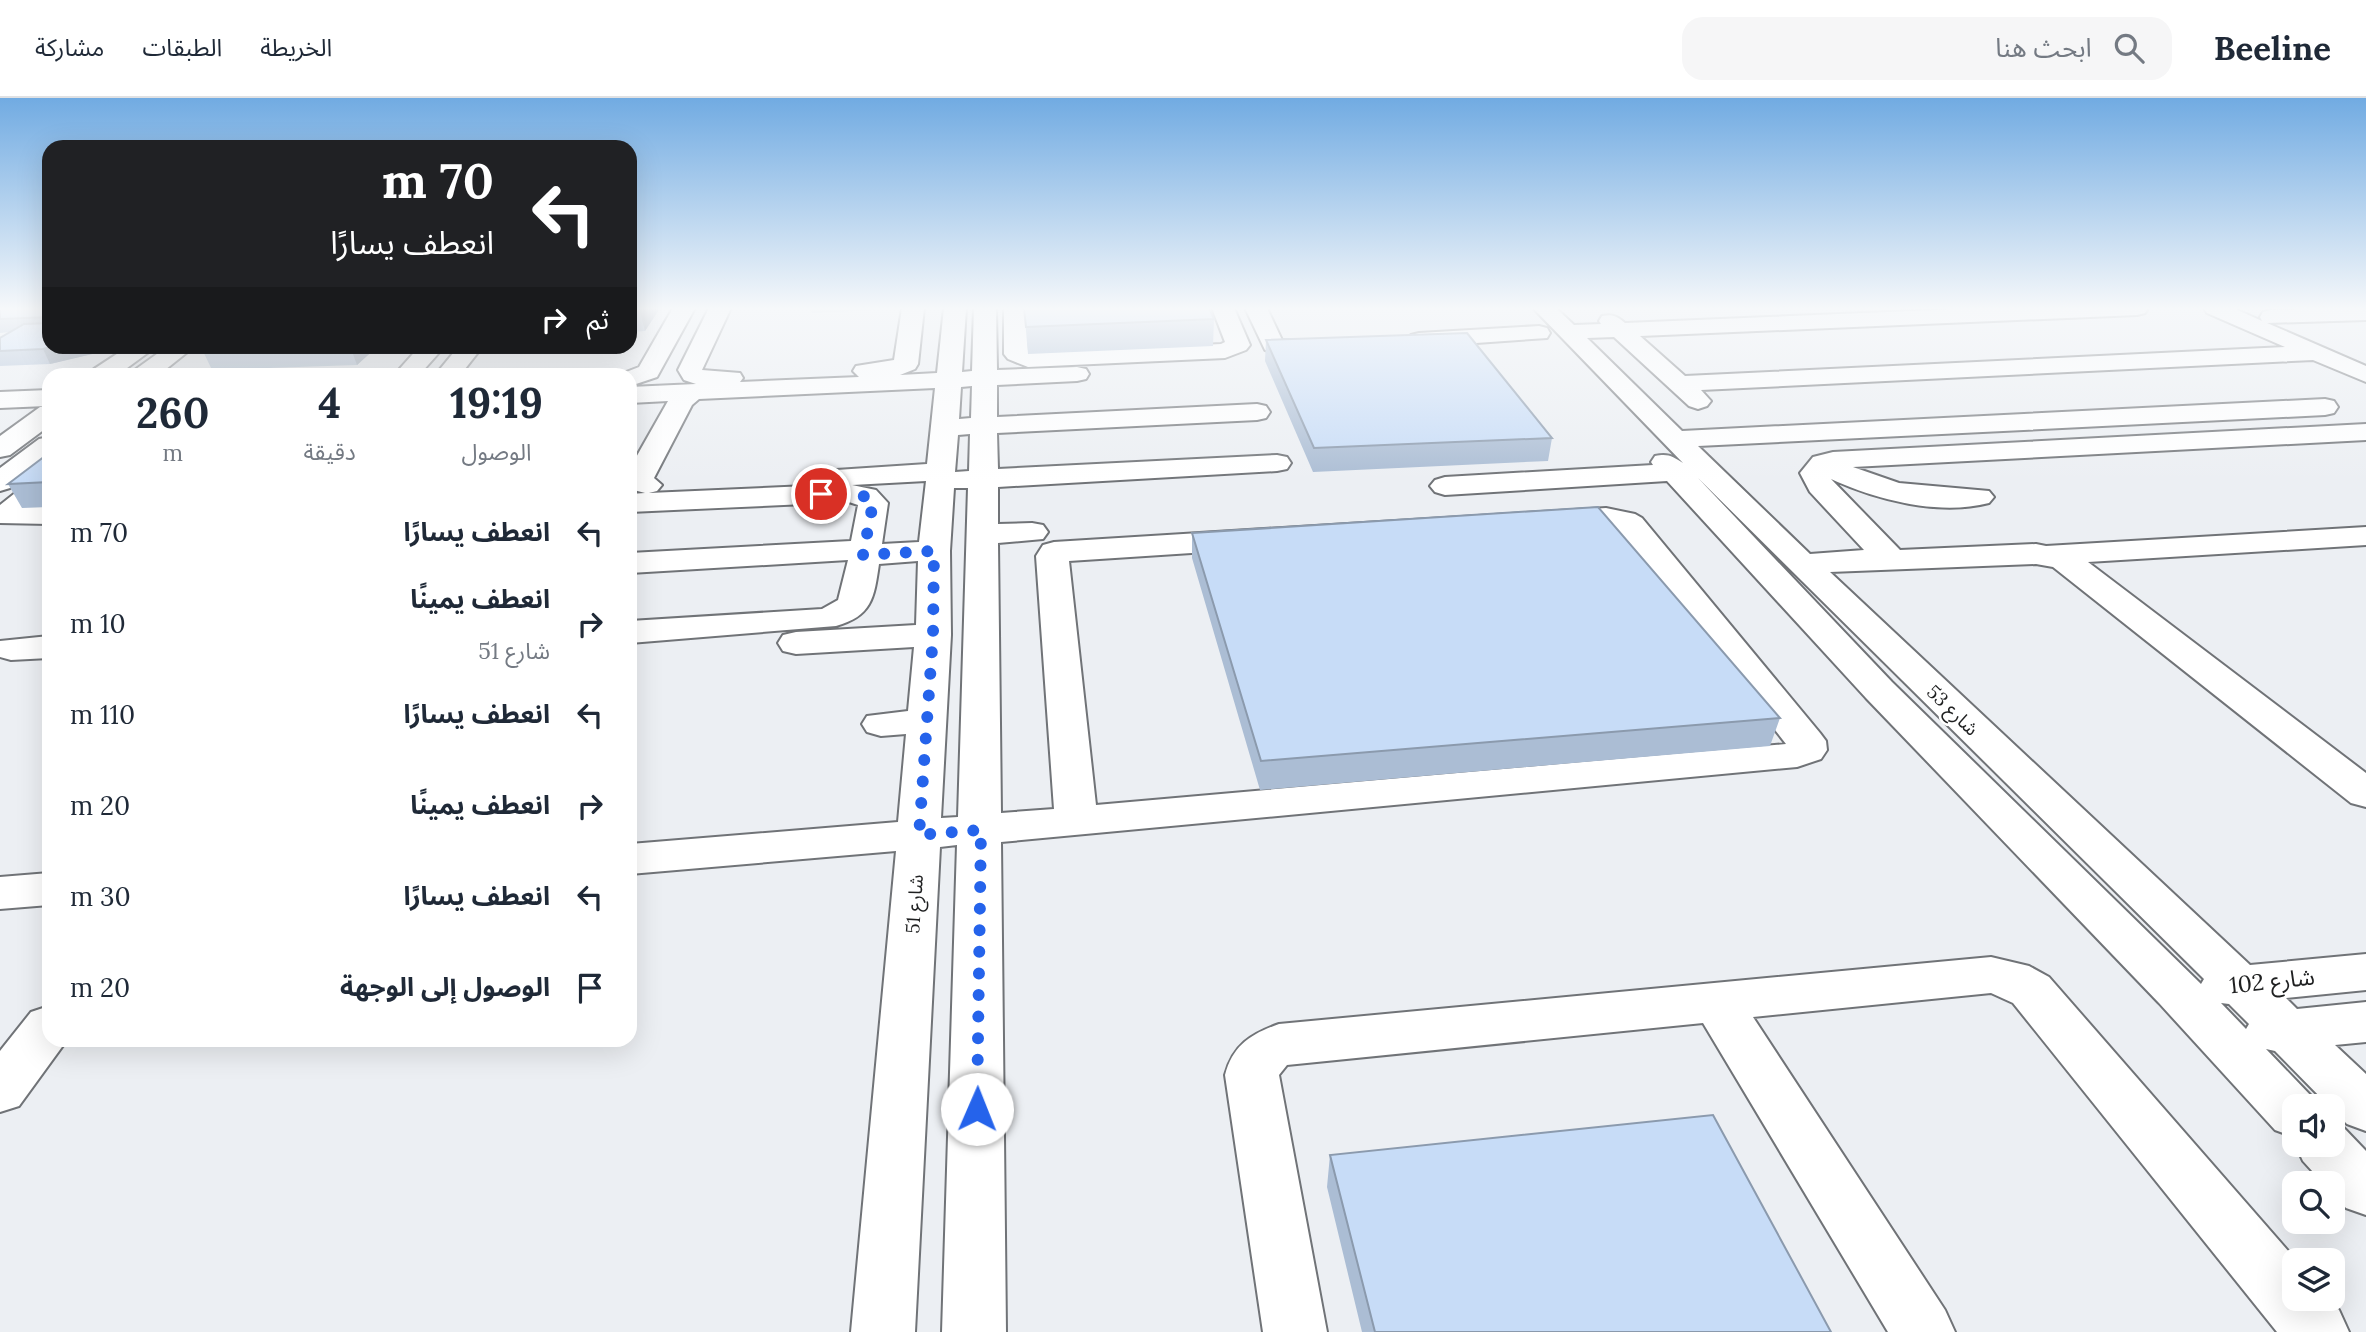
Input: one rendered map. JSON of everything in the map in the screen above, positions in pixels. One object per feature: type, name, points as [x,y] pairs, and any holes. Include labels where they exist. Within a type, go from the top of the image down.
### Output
[{"type":"lane","points":[[637,376],[648,372],[652,366]]},
{"type":"lane","points":[[692,366],[692,375],[715,378],[878,371],[903,366]]},
{"type":"lane","name":"شارع 51","points":[[883,1332],[933,635],[934,551],[954,477],[964,426],[964,366]]},
{"type":"lane","name":"شارع 51","points":[[966,379],[970,366]]},
{"type":"lane","name":"شارع 53","points":[[1597,366],[1687,460],[1804,564],[1940,698],[2242,984],[2366,1108]]},
{"type":"lane","name":"شارع 53","points":[[1600,366],[1687,460],[1879,690],[2177,990],[2282,1101]]},
{"type":"lane","points":[[1659,366],[1737,436]]},
{"type":"lane","points":[[1988,366],[2075,419]]},
{"type":"lane","points":[[1621,386],[2062,366]]},
{"type":"lane","points":[[637,395],[1077,374]]},
{"type":"lane","points":[[0,387],[42,385]]},
{"type":"lane","points":[[637,490],[641,484],[639,478],[681,401],[692,391]]},
{"type":"lane","points":[[0,400],[42,398]]},
{"type":"lane","points":[[1445,486],[1687,460],[1737,436],[2352,406]]},
{"type":"lane","points":[[964,426],[1257,412]]},
{"type":"lane","points":[[0,449],[42,418]]},
{"type":"lane","points":[[1891,558],[1820,486],[1814,473],[1823,463],[1833,460],[2366,432]]},
{"type":"lane","points":[[0,482],[42,450]]},
{"type":"lane","points":[[637,491],[1277,463]]},
{"type":"lane","points":[[1823,463],[1867,483],[1904,493],[1943,498],[1979,497]]},
{"type":"lane","name":"شارع 51","points":[[954,477],[981,534],[981,830],[974,1332]]},
{"type":"lane","points":[[42,486],[6,515],[42,514]]},
{"type":"lane","points":[[637,491],[858,494],[866,496],[873,503],[854,603],[838,615],[824,619],[637,632]]},
{"type":"lane","points":[[637,858],[981,830],[1797,755],[1807,750],[1808,746],[1631,525],[1618,519],[1063,550],[1052,556],[1076,821]]},
{"type":"lane","points":[[981,534],[1032,532]]},
{"type":"lane","points":[[0,536],[42,534]]},
{"type":"lane","points":[[1804,564],[1891,558],[1911,561],[2050,555],[2366,536]]},
{"type":"lane","points":[[637,563],[934,551]]},
{"type":"lane","points":[[2050,555],[2073,566],[2366,794]]},
{"type":"lane","points":[[637,654],[933,635]]},
{"type":"lane","points":[[11,649],[42,647]]},
{"type":"lane","points":[[881,724],[927,721]]},
{"type":"lane","points":[[0,893],[42,890]]},
{"type":"lane","name":"شارع 102","points":[[2177,990],[2366,972]]},
{"type":"lane","points":[[1295,1332],[1253,1086],[1254,1065],[1259,1056],[1279,1045],[1992,975],[2012,979],[2038,998],[2317,1332]]},
{"type":"lane","points":[[1717,1003],[1923,1332]]},
{"type":"lane","points":[[2220,1036],[2366,1022]]},
{"type":"lane","points":[[0,1090],[42,1035]]},
{"type":"lane","points":[[2335,1157],[2366,1190]]},
{"type":"building","points":[[1277,366],[1493,366],[1552,438],[1314,448]]},
{"type":"building","points":[[42,458],[42,482],[8,484]]},
{"type":"building","points":[[1598,507],[1780,718],[1261,761],[1192,533]]},
{"type":"building","points":[[1713,1115],[1831,1332],[1375,1332],[1330,1155]]},
{"type":"route","points":[[821,494],[849,493],[871,499],[873,503],[863,555],[934,551],[933,635],[919,835],[981,830],[977,1109]]}]
